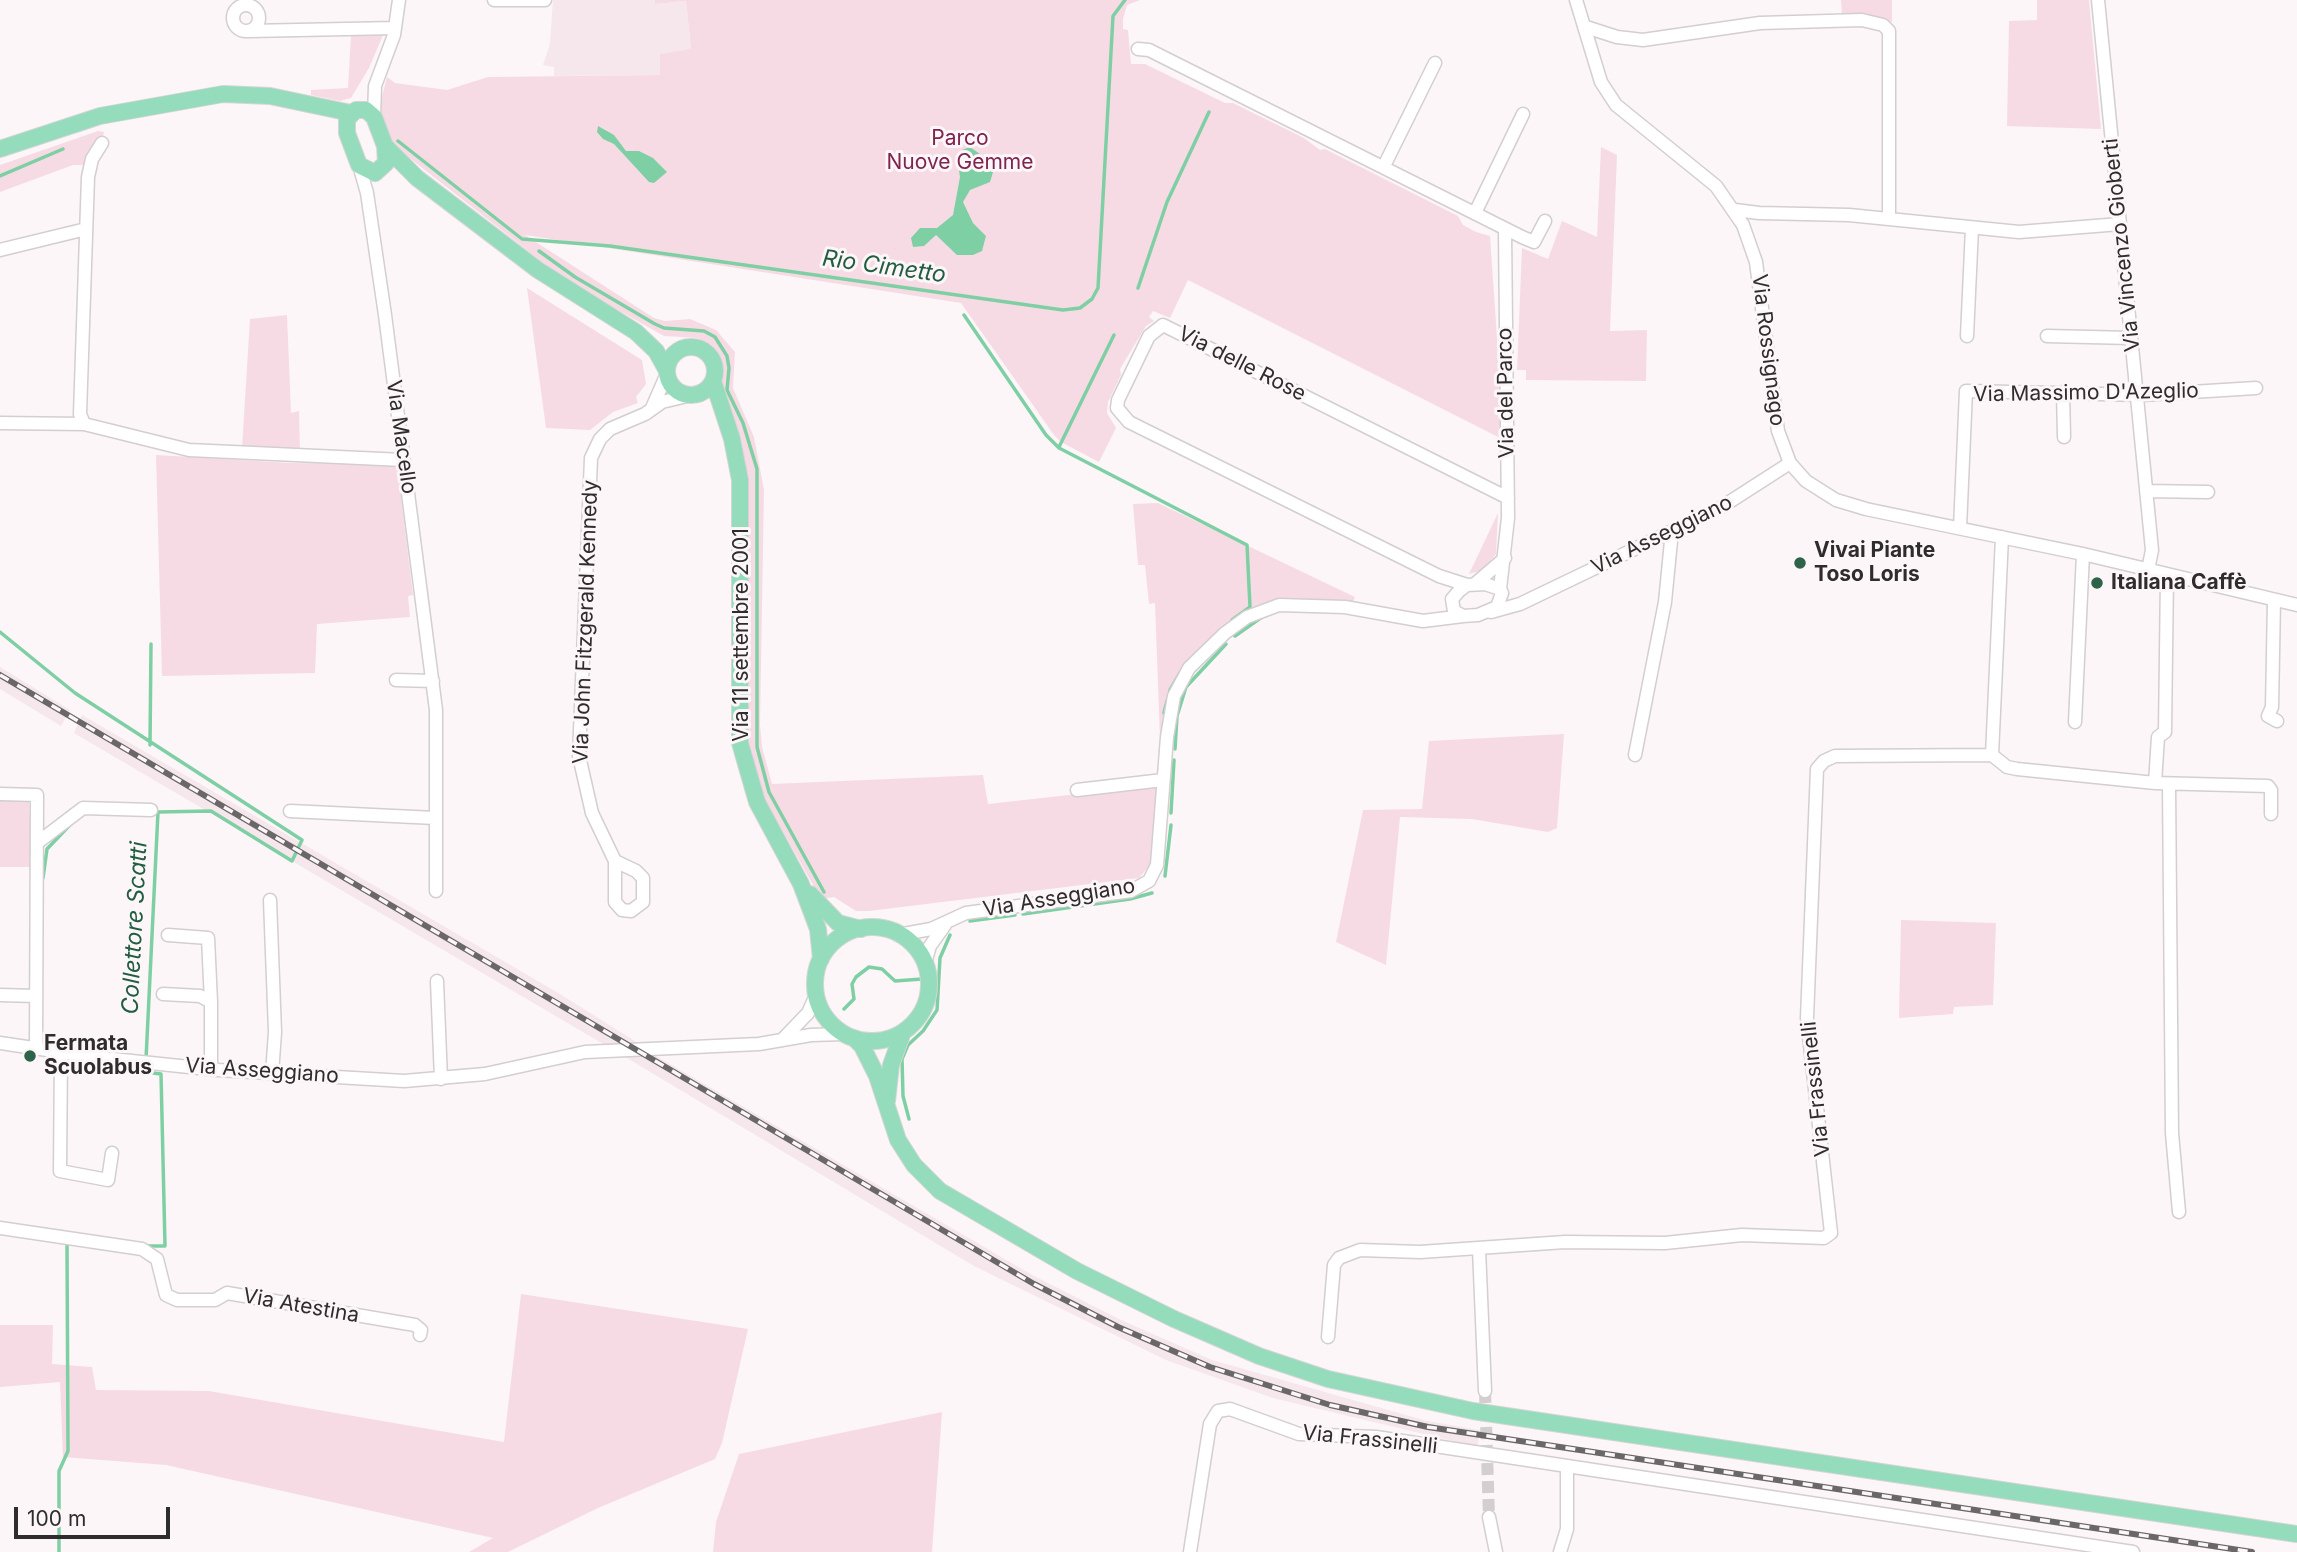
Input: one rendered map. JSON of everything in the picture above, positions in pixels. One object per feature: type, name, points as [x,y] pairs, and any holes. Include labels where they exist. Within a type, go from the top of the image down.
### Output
[{"type":"main road","points":[[0,149],[100,116],[223,94],[270,96],[309,107],[362,113]]},
{"type":"main road","points":[[309,107],[330,118],[347,133]]},
{"type":"main road","points":[[359,165],[345,124],[362,113]]},
{"type":"main road","name":"Via 11 settembre 2001","points":[[362,113],[385,146],[417,178],[555,283],[636,332],[680,349],[695,347],[708,354],[715,367],[713,381],[732,439],[740,480],[740,743],[757,803],[801,884],[818,929],[821,959]]},
{"type":"main road","name":"Via 11 settembre 2001","points":[[379,170],[387,158],[385,146]]},
{"type":"main road","name":"Via 11 settembre 2001","points":[[359,165],[417,178]]},
{"type":"main road","name":"Via 11 settembre 2001","points":[[636,332],[656,351],[674,389],[723,416]]},
{"type":"main road","points":[[666,372],[671,357],[680,349]]},
{"type":"main road","points":[[691,396],[703,393],[713,381]]},
{"type":"main road","name":"Via 11 settembre 2001","points":[[801,884],[828,915],[843,926],[862,929]]},
{"type":"main road","name":"Via Asseggiano","points":[[862,929],[881,928],[898,935]]},
{"type":"main road","points":[[862,929],[843,936],[821,959],[816,976],[816,995],[829,1021],[862,1046],[898,1140],[909,1159],[931,1183],[950,1198],[1077,1271],[1174,1320],[1259,1356],[1328,1379],[1473,1411],[2297,1534]]},
{"type":"main road","points":[[887,1107],[891,1065],[903,1032],[919,1015],[928,994],[925,963],[917,949],[898,935]]},
{"type":"main road","name":"Via Asseggiano","points":[[849,1036],[879,1041],[903,1032]]},
{"type":"street","points":[[362,113],[375,86],[395,28],[400,0]]},
{"type":"street","points":[[494,0],[545,0]]},
{"type":"street","name":"Via Rossignago","points":[[1576,0],[1601,82],[1616,105],[1716,186],[1735,210],[1749,239],[1759,276],[1774,414],[1782,449],[1806,481],[1836,500],[2083,554],[2297,605]]},
{"type":"street","name":"Via Vincenzo Gioberti","points":[[2098,0],[2152,550],[2148,570]]},
{"type":"street","points":[[1586,27],[1617,37],[1643,40],[1773,23],[1874,21],[1889,31],[1889,219]]},
{"type":"street","points":[[259,27],[395,28]]},
{"type":"street","points":[[1138,49],[1149,50],[1534,242],[1545,220]]},
{"type":"street","points":[[1384,166],[1435,63]]},
{"type":"street","points":[[1475,213],[1523,114]]},
{"type":"street","points":[[85,424],[80,414],[88,177],[92,159],[102,143]]},
{"type":"street","name":"Via Macello","points":[[359,165],[367,193],[433,681],[436,710],[436,891]]},
{"type":"street","name":"Via Macello","points":[[367,193],[379,170]]},
{"type":"street","points":[[1735,210],[1889,219],[2019,232],[2120,224]]},
{"type":"street","points":[[1749,239],[1758,223],[1772,214]]},
{"type":"street","points":[[1967,335],[1972,228]]},
{"type":"street","points":[[0,250],[86,229]]},
{"type":"street","name":"Via del Parco","points":[[1501,591],[1508,498],[1505,229]]},
{"type":"street","name":"Via delle Rose","points":[[1472,584],[1439,576],[1129,422],[1117,408],[1118,400],[1149,336],[1163,326],[1173,328],[1508,498]]},
{"type":"street","points":[[2047,336],[2132,338]]},
{"type":"street","points":[[652,408],[666,372]]},
{"type":"street","name":"Via Massimo D'Azeglio","points":[[1960,528],[1966,391],[2143,395],[2256,388]]},
{"type":"street","points":[[2063,392],[2064,437]]},
{"type":"street","name":"Via John Fitzgerald Kennedy","points":[[615,862],[592,813],[579,756],[590,472],[595,447],[605,434],[671,399],[691,396]]},
{"type":"street","points":[[0,423],[85,424],[188,450],[403,460]]},
{"type":"street","name":"Via Asseggiano","points":[[898,935],[931,929],[966,913],[1140,888],[1149,881],[1157,865],[1169,726],[1177,689],[1189,668],[1226,633],[1260,610],[1279,605],[1345,607],[1423,621],[1490,612],[1529,598],[1672,531],[1741,496],[1790,463]]},
{"type":"street","points":[[2146,491],[2208,492]]},
{"type":"street","points":[[1634,755],[1665,602],[1672,531]]},
{"type":"street","points":[[1992,755],[2002,537]]},
{"type":"street","points":[[2075,722],[2083,554]]},
{"type":"street","points":[[1472,584],[1504,558]]},
{"type":"street","points":[[2167,575],[2165,732],[2158,737],[2155,783],[2268,786],[2271,790],[2271,814]]},
{"type":"street","points":[[1439,576],[1452,601],[1454,611],[1463,616]]},
{"type":"street","points":[[1472,584],[1529,598]]},
{"type":"street","name":"Via Asseggiano","points":[[1384,614],[1434,614],[1472,584]]},
{"type":"street","points":[[1490,612],[1497,607],[1501,591]]},
{"type":"street","points":[[2274,600],[2272,707],[2268,716],[2277,721]]},
{"type":"street","points":[[396,680],[433,681]]},
{"type":"street","name":"Via Frassinelli","points":[[1328,1337],[1331,1275],[1339,1258],[1360,1250],[1479,1249],[1565,1241],[1665,1243],[1742,1234],[1824,1238],[1831,1233],[1807,1018],[1817,769],[1824,761],[1835,757],[1992,755],[2007,767],[2017,769],[2155,783]]},
{"type":"street","points":[[1077,790],[1163,780]]},
{"type":"street","points":[[2169,784],[2172,1133],[2179,1212]]},
{"type":"street","points":[[0,794],[37,795],[36,1049]]},
{"type":"street","points":[[37,843],[83,808],[151,810]]},
{"type":"street","points":[[290,811],[435,818]]},
{"type":"street","points":[[270,900],[275,1032],[272,1074]]},
{"type":"street","points":[[925,963],[930,946],[950,920]]},
{"type":"street","points":[[167,935],[208,938],[211,1069]]},
{"type":"street","points":[[437,981],[441,1079]]},
{"type":"street","points":[[163,993],[200,996],[211,1002]]},
{"type":"street","points":[[0,995],[36,996]]},
{"type":"street","points":[[784,1038],[808,1013],[816,995]]},
{"type":"street","name":"Via Asseggiano","points":[[0,1043],[61,1053],[211,1069],[404,1081],[485,1074],[585,1052],[759,1044],[784,1038],[849,1036]]},
{"type":"street","points":[[61,1053],[60,1171],[108,1180],[112,1153]]},
{"type":"street","name":"Via Atestina","points":[[0,1228],[142,1250],[157,1259],[166,1295],[177,1300],[215,1300],[227,1293],[415,1325],[421,1330],[420,1335]]},
{"type":"street","points":[[1479,1249],[1485,1391]]},
{"type":"street","name":"Via Frassinelli","points":[[1190,1552],[1210,1424],[1218,1410],[1237,1411],[1299,1434],[1376,1437],[2133,1552]]},
{"type":"street","points":[[1560,1552],[1567,1529],[1567,1468]]},
{"type":"street","points":[[1489,1517],[1496,1552]]},
{"type":"shaded area","points":[[553,0],[655,0],[656,4],[686,1],[691,50],[660,75],[554,76],[554,67],[543,65],[550,44]]},
{"type":"shaded area","points":[[598,126],[614,135],[626,151],[639,151],[653,158],[667,172],[654,183],[649,182],[614,144],[603,139],[597,132]]},
{"type":"shaded area","points":[[970,147],[990,161],[994,169],[990,182],[970,190],[963,202],[973,223],[986,236],[982,251],[973,255],[957,255],[936,235],[924,246],[913,247],[911,238],[920,228],[937,228],[953,215],[960,177],[957,157],[962,150]]},
{"type":"shaded area","points":[[0,667],[70,710],[61,726],[0,689]]},
{"type":"shaded area","points":[[82,715],[560,994],[638,1043],[605,1045],[74,733]]},
{"type":"shaded area","points":[[651,1053],[1034,1276],[1121,1320],[1212,1360],[1427,1421],[1479,1430],[1478,1447],[1273,1398],[1166,1360],[974,1266],[622,1055]]},
{"type":"green space","name":"Parco Nuove Gemme","points":[[655,0],[1140,0],[1127,5],[1123,19],[1123,29],[1128,30],[1131,64],[1145,64],[1225,103],[1233,103],[1304,138],[1320,150],[1325,149],[1458,216],[1463,225],[1490,236],[1504,440],[1188,280],[1170,318],[1153,311],[1149,317],[1154,321],[1146,326],[1120,369],[1121,375],[1108,402],[1107,413],[1116,428],[1099,462],[1061,442],[1054,435],[961,303],[525,235],[654,318],[665,321],[690,319],[716,330],[735,352],[733,388],[754,437],[764,490],[760,725],[762,747],[772,784],[983,775],[988,804],[1158,785],[1150,865],[1139,878],[869,911],[856,911],[834,897],[821,899],[764,798],[747,741],[749,490],[742,443],[721,387],[721,362],[718,354],[698,338],[664,336],[568,282],[389,142],[379,108],[387,77],[395,83],[447,90],[488,77],[660,75],[660,54],[691,49],[686,1],[655,4]]},
{"type":"green space","points":[[1841,0],[1892,0],[1892,22],[1842,15]]},
{"type":"green space","points":[[2037,0],[2089,0],[2101,129],[2007,126],[2009,21],[2037,20]]},
{"type":"green space","points":[[383,35],[369,68],[351,98],[340,101],[311,95],[311,90],[348,88],[351,36]]},
{"type":"green space","points":[[98,131],[104,132],[103,136],[92,148],[83,165],[73,165],[0,192],[0,165]]},
{"type":"green space","points":[[1601,147],[1617,155],[1610,331],[1647,330],[1646,381],[1526,380],[1526,370],[1517,370],[1522,248],[1548,259],[1562,221],[1597,237]]},
{"type":"green space","points":[[527,288],[642,360],[646,384],[636,397],[638,403],[613,412],[590,430],[546,428]]},
{"type":"green space","points":[[287,315],[291,413],[299,411],[300,452],[242,448],[250,319]]},
{"type":"green space","points":[[156,455],[291,463],[397,464],[413,595],[408,596],[410,617],[317,624],[315,673],[162,676]]},
{"type":"green space","points":[[1158,503],[1355,597],[1352,605],[1281,605],[1233,631],[1181,682],[1160,739],[1155,603],[1149,604],[1145,565],[1138,565],[1133,504]]},
{"type":"green space","points":[[1498,513],[1496,554],[1483,570],[1469,574]]},
{"type":"green space","points":[[1564,734],[1557,828],[1548,832],[1472,819],[1400,817],[1386,965],[1336,942],[1363,810],[1422,809],[1429,741]]},
{"type":"green space","points":[[0,798],[29,800],[32,867],[0,867]]},
{"type":"green space","points":[[1901,920],[1996,923],[1993,1005],[1954,1007],[1953,1014],[1899,1018]]},
{"type":"green space","points":[[521,1294],[748,1329],[722,1443],[715,1459],[598,1508],[508,1552],[469,1552],[493,1538],[166,1465],[63,1457],[60,1382],[0,1387],[0,1325],[53,1325],[52,1364],[92,1367],[96,1390],[209,1391],[504,1442]]},
{"type":"green space","points":[[942,1412],[932,1552],[713,1552],[716,1522],[739,1454]]},
{"type":"waterway","name":"Rio Cimetto","points":[[398,141],[522,239],[610,246],[1063,310],[1080,308],[1092,299],[1098,288],[1113,16],[1125,0]]},
{"type":"waterway","points":[[1138,288],[1167,202],[1209,112]]},
{"type":"waterway","name":"Rio Cimetto","points":[[0,176],[63,149]]},
{"type":"waterway","points":[[539,251],[575,277],[655,324],[664,328],[704,331],[715,337],[727,356],[727,390],[743,423],[757,469],[757,747],[769,792],[824,892]]},
{"type":"waterway","points":[[964,315],[1046,435],[1059,448],[1247,545],[1250,607],[1232,620]]},
{"type":"waterway","points":[[1059,447],[1114,335]]},
{"type":"waterway","points":[[1235,636],[1262,617]]},
{"type":"waterway","name":"Collettore Scatti","points":[[0,632],[75,693],[302,840],[292,861],[211,811],[158,812],[146,1059]]},
{"type":"waterway","points":[[150,745],[151,644]]},
{"type":"waterway","points":[[1175,749],[1177,716],[1186,687],[1226,644]]},
{"type":"waterway","points":[[1170,690],[1180,673]]},
{"type":"waterway","points":[[1164,713],[1167,701]]},
{"type":"waterway","points":[[1171,813],[1174,760]]},
{"type":"waterway","points":[[1165,876],[1171,825]]},
{"type":"waterway","points":[[43,878],[47,849],[69,826]]},
{"type":"waterway","points":[[1023,914],[1130,899],[1152,893]]},
{"type":"waterway","points":[[970,921],[1015,915]]},
{"type":"waterway","points":[[909,1119],[903,1096],[902,1059],[908,1045],[923,1031],[937,1010],[940,958],[950,935]]},
{"type":"waterway","points":[[844,1009],[854,999],[852,984],[856,977],[869,967],[882,969],[895,981],[922,979]]},
{"type":"waterway","name":"Collettore Scatti","points":[[145,1246],[165,1246],[161,1074],[145,1072],[146,1067]]},
{"type":"waterway","name":"Collettore Scatti","points":[[59,1552],[59,1471],[68,1451],[67,1243]]},
{"type":"tunnel","points":[[1485,1391],[1489,1517]]},
{"type":"railway","points":[[0,675],[1034,1284],[1118,1327],[1210,1367],[1330,1405],[1428,1427],[2252,1552]]},
{"type":"place","name":"Vivai Piante Toso Loris","points":[[1800,563]]},
{"type":"place","name":"Italiana Caffè","points":[[2097,583]]},
{"type":"place","name":"Fermata Scuolabus","points":[[30,1056]]}]
